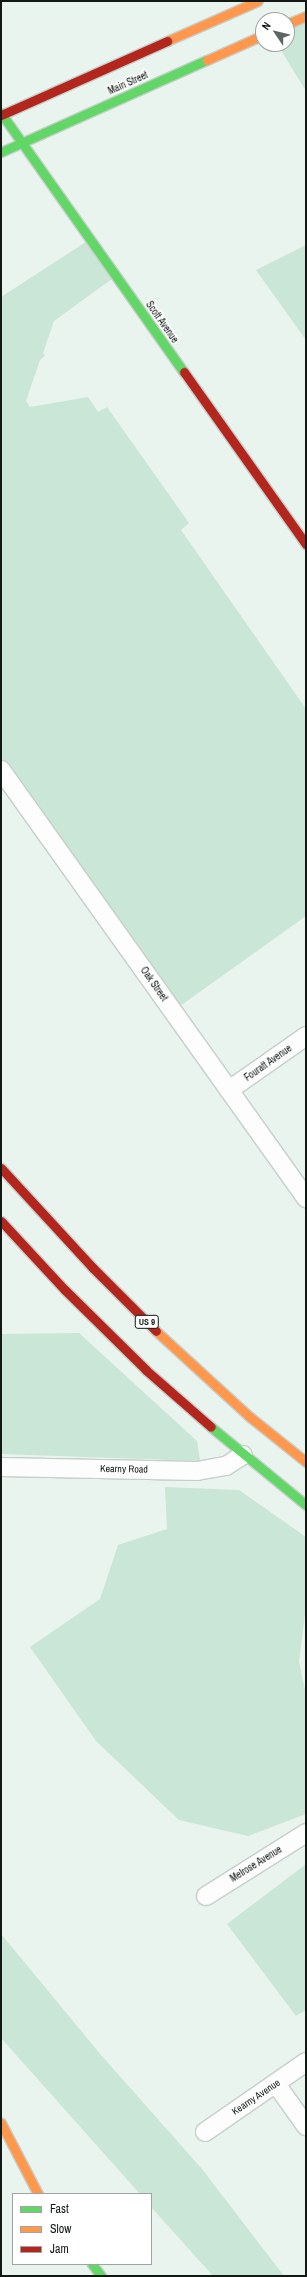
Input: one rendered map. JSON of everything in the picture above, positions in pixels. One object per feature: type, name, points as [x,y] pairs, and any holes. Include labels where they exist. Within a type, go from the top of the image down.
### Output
[{"type":"main road","points":[[1,114],[258,1]]},
{"type":"main road","points":[[295,21],[306,16]]},
{"type":"main road","name":"Main Street","points":[[1,152],[255,39]]},
{"type":"main road","name":"Scott Avenue","points":[[1,114],[306,544]]},
{"type":"main road","name":"US 9","points":[[1,1168],[93,1268],[154,1329],[250,1416],[306,1462]]},
{"type":"main road","points":[[1,1221],[65,1290],[121,1346],[242,1456],[306,1505]]},
{"type":"main road","points":[[1,2123],[36,2193]]},
{"type":"main road","points":[[11,2164],[36,2193]]},
{"type":"main road","points":[[93,2265],[101,2276]]},
{"type":"street","name":"Oak Street","points":[[1,770],[306,1198]]},
{"type":"street","name":"Fouratt Avenue","points":[[229,1090],[306,1036]]},
{"type":"street","name":"Kearny Road","points":[[1,1467],[197,1471],[226,1466],[242,1456]]},
{"type":"street","name":"Melrose Avenue","points":[[206,1896],[306,1833]]},
{"type":"street","name":"Kearny Avenue","points":[[205,2132],[306,2062]]},
{"type":"street","points":[[276,2084],[306,2126]]},
{"type":"green space","points":[[306,16],[306,91],[282,52],[295,52],[295,21]]},
{"type":"green space","points":[[89,240],[116,276],[54,321],[43,353],[45,356],[40,360],[26,401],[30,407],[88,397],[98,412],[107,407],[189,523],[181,530],[306,709],[306,916],[173,1011],[1,770],[1,297]]},
{"type":"green space","points":[[306,245],[306,340],[256,270]]},
{"type":"green space","points":[[79,1333],[197,1441],[200,1461],[1,1454],[1,1334]]},
{"type":"green space","points":[[165,1487],[239,1490],[306,1537],[306,1606],[299,1662],[306,1694],[306,1814],[248,1836],[179,1820],[96,1741],[30,1647],[100,1599],[118,1545],[167,1529]]},
{"type":"green space","points":[[306,1864],[306,2010],[296,2016],[227,1924]]},
{"type":"green space","points":[[1,1934],[101,2055],[202,2169],[284,2276],[213,2276],[152,2208],[152,2193],[139,2193],[1,2038]]},
{"type":"traffic: fast","points":[[1,152],[207,60]]},
{"type":"traffic: fast","points":[[1,113],[184,372]]},
{"type":"traffic: fast","points":[[211,1427],[306,1505]]},
{"type":"traffic: fast","points":[[93,2265],[101,2276]]},
{"type":"traffic: slow","points":[[167,41],[258,1]]},
{"type":"traffic: slow","points":[[295,21],[306,16]]},
{"type":"traffic: slow","points":[[207,60],[255,39]]},
{"type":"traffic: slow","points":[[156,1331],[250,1417],[306,1462]]},
{"type":"traffic: slow","points":[[1,2123],[37,2193]]},
{"type":"traffic: jam","points":[[1,115],[167,41]]},
{"type":"traffic: jam","points":[[184,372],[306,544]]},
{"type":"traffic: jam","points":[[1,1168],[93,1268],[156,1331]]},
{"type":"traffic: jam","points":[[1,1221],[65,1290],[146,1370],[211,1427]]}]
